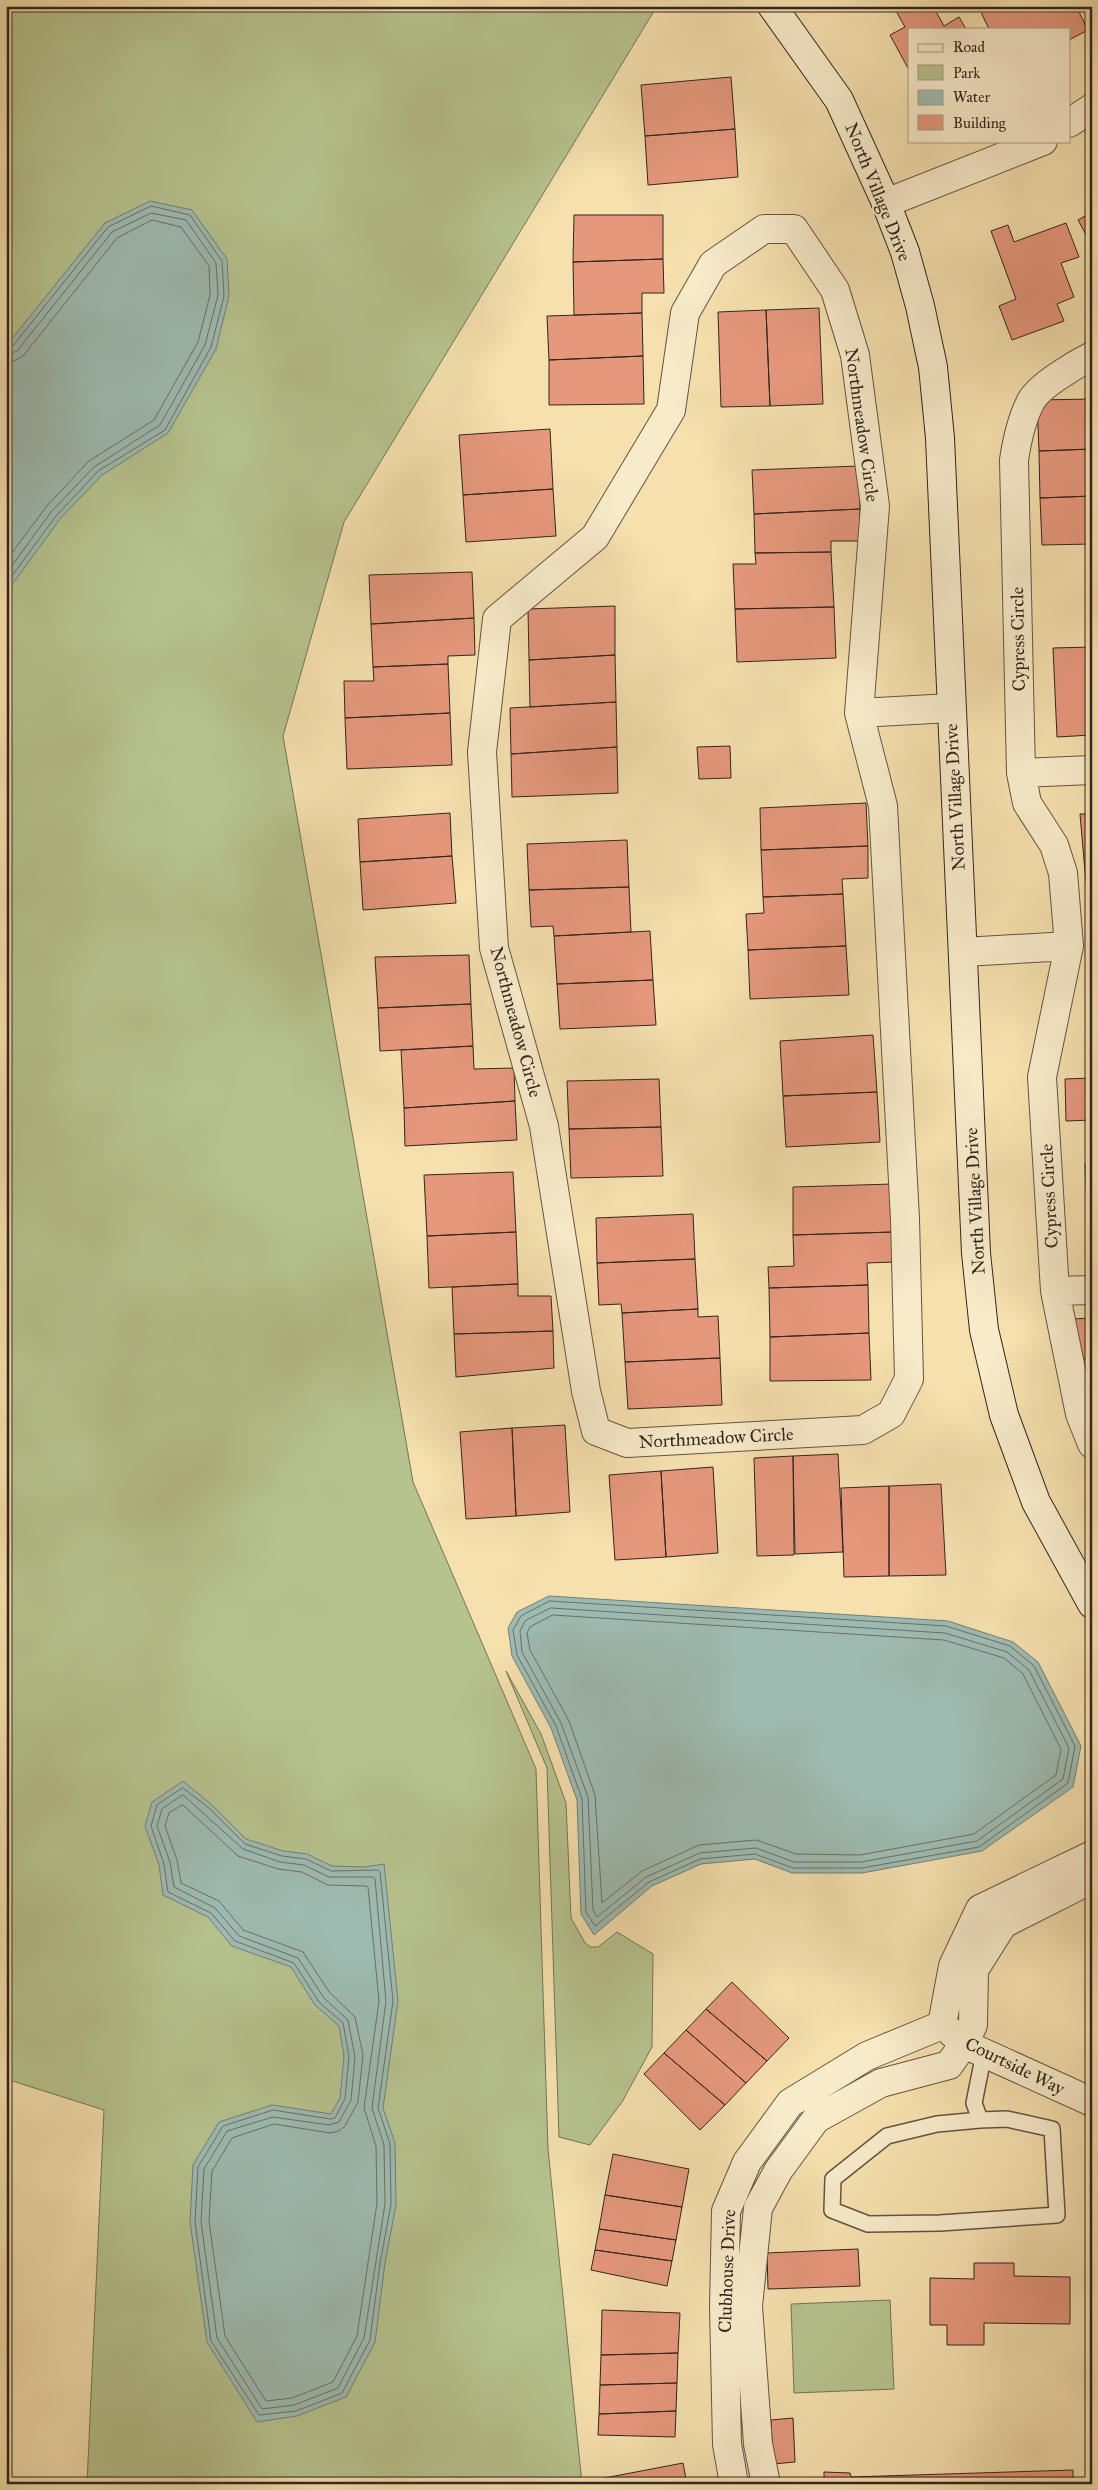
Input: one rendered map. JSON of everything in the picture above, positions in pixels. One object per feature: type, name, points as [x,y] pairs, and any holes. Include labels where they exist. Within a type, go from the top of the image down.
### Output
[{"type":"street","name":"North Village Drive","points":[[772,6],[839,100],[886,203],[907,261],[933,367],[940,438],[976,1253],[984,1330],[1004,1416],[1036,1502],[1092,1604]]},
{"type":"street","points":[[1070,122],[1092,108]]},
{"type":"street","points":[[886,203],[1040,142]]},
{"type":"street","name":"Northmeadow Circle","points":[[764,229],[794,229],[835,290],[855,355],[875,506],[860,712],[884,806],[905,1219],[909,1380],[891,1414],[863,1430],[627,1443],[596,1431],[586,1391],[544,1126],[494,948],[483,742],[497,619],[594,537],[671,410],[685,314],[714,264],[764,229]]},
{"type":"street","name":"Cypress Circle","points":[[1092,356],[1069,367],[1031,400],[1017,438],[1014,460],[1021,773],[1027,803],[1054,846],[1063,873],[1069,946],[1042,1077],[1054,1291],[1080,1414],[1092,1444]]},
{"type":"street","points":[[860,712],[951,708]]},
{"type":"street","points":[[1021,773],[1092,770]]},
{"type":"street","points":[[963,952],[1069,946]]},
{"type":"street","points":[[1054,1291],[1092,1290]]},
{"type":"street","points":[[942,2025],[953,1966],[980,1908],[1092,1855]]},
{"type":"street","name":"Clubhouse Drive","points":[[766,2484],[758,2444],[748,2306],[758,2208],[778,2171],[816,2119],[882,2083],[949,2065],[974,2048],[974,1970],[1003,1924],[1092,1879]]},
{"type":"street","name":"Courtside Way","points":[[942,2025],[974,2048],[1092,2102]]},
{"type":"street","name":"Clubhouse Drive","points":[[734,2484],[727,2444],[724,2306],[726,2210],[747,2162],[790,2103],[867,2056],[942,2025]]},
{"type":"lane","points":[[974,2048],[974,2103],[980,2120]]},
{"type":"lane","points":[[1007,2119],[1052,2129],[1057,2215],[940,2223],[868,2224],[832,2210],[833,2179],[887,2136],[937,2124],[980,2120],[1007,2119]]},
{"type":"green space","points":[[6,6],[657,6],[344,522],[283,736],[413,1482],[536,1769],[548,2149],[582,2484],[87,2484],[104,2110],[6,2079]]},
{"type":"green space","points":[[506,1671],[541,1734],[566,1803],[571,1918],[585,1943],[591,1947],[598,1947],[617,1932],[653,1954],[652,2047],[622,2102],[590,2145],[559,2137],[547,1768]]},
{"type":"green space","points":[[1092,2123],[1092,2484],[1088,2484]]},
{"type":"green space","points":[[890,2300],[894,2389],[794,2393],[791,2304]]},
{"type":"water","points":[[150,201],[192,210],[227,259],[229,296],[216,349],[168,433],[102,475],[60,519],[6,593],[6,346],[105,223]]},
{"type":"water","points":[[549,1596],[948,1621],[1013,1642],[1038,1662],[1081,1746],[1073,1787],[982,1851],[862,1873],[792,1873],[755,1859],[701,1864],[652,1886],[594,1935],[581,1914],[577,1800],[551,1728],[512,1656],[508,1628],[517,1612]]},
{"type":"water","points":[[183,1781],[212,1805],[246,1839],[283,1851],[307,1854],[332,1866],[364,1867],[384,1864],[398,2001],[383,2108],[395,2143],[396,2205],[385,2263],[375,2342],[346,2397],[297,2416],[257,2422],[207,2342],[190,2222],[193,2165],[219,2122],[272,2105],[331,2114],[340,2098],[344,2056],[339,2026],[315,2005],[291,1967],[232,1946],[208,1917],[163,1895],[159,1865],[145,1826],[152,1802]]},
{"type":"building","points":[[904,6],[933,6],[944,26],[959,17],[965,28],[908,28],[908,68],[890,35],[905,27],[896,11]]},
{"type":"building","points":[[978,6],[1076,6],[1088,30],[1070,39],[1070,28],[989,28]]},
{"type":"building","points":[[1086,6],[1092,6],[1092,16]]},
{"type":"building","points":[[731,77],[735,129],[645,136],[641,85]]},
{"type":"building","points":[[735,129],[738,177],[648,185],[645,136]]},
{"type":"building","points":[[1092,212],[1092,239],[1089,240],[1078,220]]},
{"type":"building","points":[[574,215],[663,215],[663,259],[573,262]]},
{"type":"building","points":[[1066,223],[1079,257],[1061,263],[1074,297],[1057,304],[1064,321],[1012,340],[999,306],[1016,299],[991,231],[1008,225],[1014,242]]},
{"type":"building","points":[[663,259],[664,293],[642,293],[642,313],[574,315],[573,262]]},
{"type":"building","points":[[819,308],[823,404],[770,406],[766,310]]},
{"type":"building","points":[[766,310],[770,406],[721,407],[718,312]]},
{"type":"building","points":[[642,313],[643,356],[549,360],[547,316]]},
{"type":"building","points":[[643,356],[644,404],[549,405],[549,360]]},
{"type":"building","points":[[1092,399],[1092,449],[1039,451],[1037,400]]},
{"type":"building","points":[[550,429],[553,489],[463,495],[459,435]]},
{"type":"building","points":[[1092,449],[1092,496],[1040,498],[1039,451]]},
{"type":"building","points":[[859,466],[860,509],[754,514],[752,470]]},
{"type":"building","points":[[553,489],[556,536],[466,542],[463,495]]},
{"type":"building","points":[[1092,496],[1092,544],[1042,545],[1040,498]]},
{"type":"building","points":[[860,509],[860,541],[831,541],[831,552],[755,553],[754,514]]},
{"type":"building","points":[[831,552],[834,607],[735,609],[733,564],[756,564],[755,553]]},
{"type":"building","points":[[472,572],[474,618],[371,624],[369,575]]},
{"type":"building","points":[[615,606],[615,655],[529,660],[528,609]]},
{"type":"building","points":[[834,607],[836,658],[737,662],[735,609]]},
{"type":"building","points":[[474,618],[475,655],[448,656],[448,664],[373,667],[371,624]]},
{"type":"building","points":[[1092,647],[1092,708],[1090,708],[1092,735],[1057,737],[1053,648]]},
{"type":"building","points":[[615,655],[616,702],[530,707],[529,660]]},
{"type":"building","points":[[448,664],[450,713],[345,718],[344,681],[374,681],[373,667]]},
{"type":"building","points":[[616,702],[617,747],[511,754],[510,708]]},
{"type":"building","points":[[450,713],[452,765],[347,769],[345,718]]},
{"type":"building","points":[[730,746],[731,778],[699,779],[697,747]]},
{"type":"building","points":[[617,747],[618,793],[512,797],[511,754]]},
{"type":"building","points":[[866,803],[868,846],[761,850],[760,808]]},
{"type":"building","points":[[450,813],[452,856],[360,862],[358,819]]},
{"type":"building","points":[[1080,814],[1092,814],[1092,882],[1086,883]]},
{"type":"building","points":[[627,840],[629,887],[529,890],[527,844]]},
{"type":"building","points":[[868,846],[868,878],[842,879],[843,894],[763,897],[761,850]]},
{"type":"building","points":[[452,856],[456,903],[363,910],[360,862]]},
{"type":"building","points":[[629,887],[631,932],[554,936],[553,926],[531,927],[529,890]]},
{"type":"building","points":[[843,894],[846,946],[748,950],[746,914],[764,913],[763,897]]},
{"type":"building","points":[[650,931],[653,980],[557,984],[554,936]]},
{"type":"building","points":[[846,946],[849,995],[750,999],[748,950]]},
{"type":"building","points":[[469,955],[471,1004],[378,1008],[375,957]]},
{"type":"building","points":[[653,980],[656,1025],[560,1029],[557,984]]},
{"type":"building","points":[[1088,991],[1092,991],[1092,1035],[1090,1035]]},
{"type":"building","points":[[471,1004],[473,1046],[380,1051],[378,1008]]},
{"type":"building","points":[[873,1035],[877,1092],[783,1096],[780,1041]]},
{"type":"building","points":[[1090,1035],[1092,1035],[1091,1078]]},
{"type":"building","points":[[473,1046],[474,1069],[514,1068],[515,1101],[404,1108],[401,1050]]},
{"type":"building","points":[[1091,1078],[1092,1120],[1066,1121],[1065,1079]]},
{"type":"building","points":[[659,1079],[661,1127],[569,1129],[567,1081]]},
{"type":"building","points":[[877,1092],[880,1142],[786,1147],[783,1096]]},
{"type":"building","points":[[515,1101],[517,1140],[405,1146],[404,1108]]},
{"type":"building","points":[[661,1127],[663,1176],[571,1178],[569,1129]]},
{"type":"building","points":[[1085,1164],[1092,1164],[1092,1256],[1089,1256]]},
{"type":"building","points":[[513,1172],[516,1232],[427,1236],[424,1175]]},
{"type":"building","points":[[892,1184],[893,1232],[793,1235],[793,1187]]},
{"type":"building","points":[[693,1214],[695,1259],[597,1263],[596,1218]]},
{"type":"building","points":[[516,1232],[518,1284],[429,1288],[427,1236]]},
{"type":"building","points":[[893,1232],[894,1262],[867,1263],[868,1285],[769,1288],[768,1267],[794,1266],[793,1235]]},
{"type":"building","points":[[695,1259],[698,1309],[622,1313],[621,1304],[599,1305],[597,1263]]},
{"type":"building","points":[[518,1284],[518,1296],[551,1296],[553,1331],[454,1334],[452,1287]]},
{"type":"building","points":[[868,1285],[869,1333],[770,1337],[769,1288]]},
{"type":"building","points":[[698,1309],[698,1317],[718,1316],[720,1358],[625,1362],[622,1313]]},
{"type":"building","points":[[1092,1318],[1092,1359],[1074,1360],[1072,1319]]},
{"type":"building","points":[[553,1331],[554,1368],[456,1377],[454,1334]]},
{"type":"building","points":[[869,1333],[871,1380],[770,1381],[770,1337]]},
{"type":"building","points":[[720,1358],[722,1405],[628,1409],[625,1362]]},
{"type":"building","points":[[565,1425],[570,1512],[516,1516],[512,1428]]},
{"type":"building","points":[[512,1428],[516,1516],[466,1519],[460,1432]]},
{"type":"building","points":[[838,1454],[843,1552],[795,1554],[793,1456]]},
{"type":"building","points":[[793,1456],[794,1555],[757,1556],[754,1458]]},
{"type":"building","points":[[713,1467],[718,1553],[666,1557],[661,1471]]},
{"type":"building","points":[[661,1471],[666,1557],[615,1560],[609,1475]]},
{"type":"building","points":[[941,1484],[946,1575],[889,1576],[889,1486]]},
{"type":"building","points":[[889,1486],[889,1576],[844,1577],[841,1488]]},
{"type":"building","points":[[732,1982],[789,2038],[767,2061],[706,2009]]},
{"type":"building","points":[[706,2009],[767,2061],[746,2083],[686,2030]]},
{"type":"building","points":[[686,2030],[746,2083],[725,2105],[664,2053]]},
{"type":"building","points":[[664,2053],[725,2105],[700,2130],[644,2074]]},
{"type":"building","points":[[613,2154],[689,2169],[682,2207],[605,2195]]},
{"type":"building","points":[[605,2195],[682,2207],[676,2240],[599,2229]]},
{"type":"building","points":[[599,2229],[676,2240],[672,2261],[595,2250]]},
{"type":"building","points":[[858,2249],[860,2286],[768,2289],[767,2253]]},
{"type":"building","points":[[595,2250],[672,2261],[667,2286],[591,2270]]},
{"type":"building","points":[[974,2263],[1014,2263],[1014,2276],[1070,2277],[1070,2324],[984,2323],[984,2345],[947,2345],[947,2325],[930,2325],[930,2278],[974,2279]]},
{"type":"building","points":[[602,2310],[680,2313],[678,2353],[601,2355]]},
{"type":"building","points":[[678,2353],[677,2383],[600,2385],[601,2355]]},
{"type":"building","points":[[677,2383],[676,2411],[599,2414],[600,2385]]},
{"type":"building","points":[[676,2411],[675,2437],[598,2435],[599,2414]]},
{"type":"building","points":[[793,2418],[795,2462],[773,2464],[771,2420]]},
{"type":"building","points":[[683,2463],[687,2484],[595,2484],[594,2480]]},
{"type":"building","points":[[1073,2470],[1073,2484],[824,2484],[824,2472],[850,2473],[851,2477]]}]
